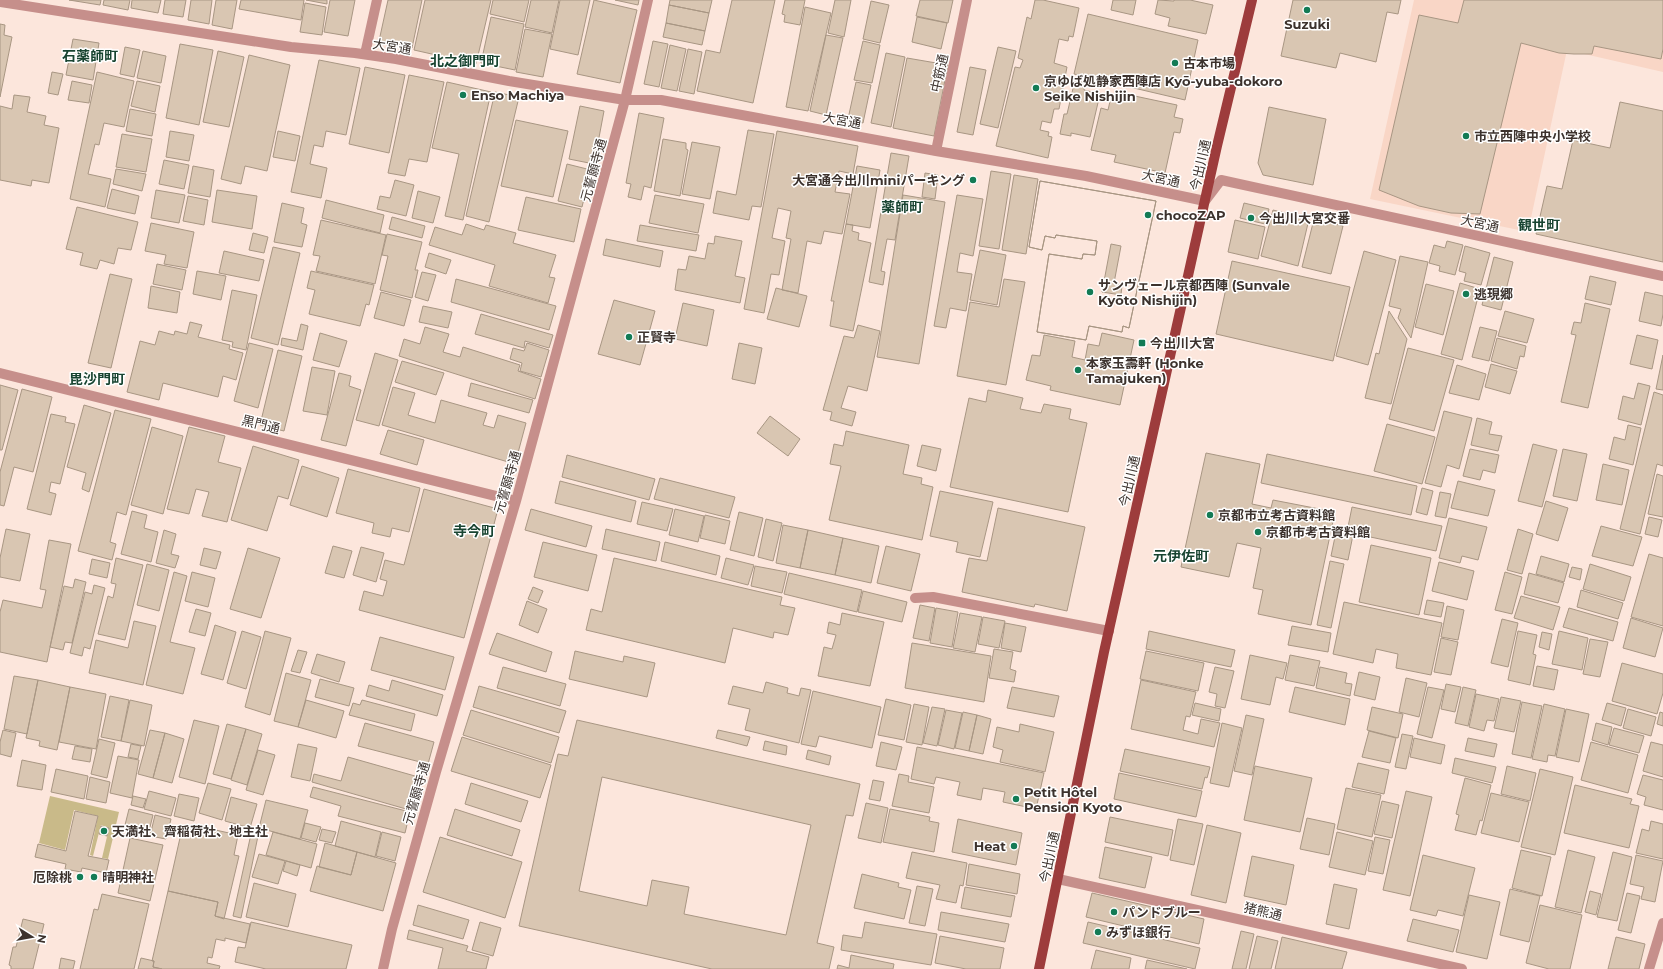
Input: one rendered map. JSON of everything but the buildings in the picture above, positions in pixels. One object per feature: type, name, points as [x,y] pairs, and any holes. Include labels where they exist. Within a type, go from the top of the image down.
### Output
[{"type":"main road","name":"今出川通","points":[[1039,969],[1109,631],[1205,201],[1252,0]]},
{"type":"street","points":[[365,54],[377,0]]},
{"type":"street","name":"元誓願寺通","points":[[383,969],[392,929],[436,772],[516,501],[625,100],[648,0]]},
{"type":"street","name":"中筋通","points":[[936,151],[967,0]]},
{"type":"street","name":"大宮通","points":[[0,2],[25,3],[291,47],[365,54],[509,82],[625,100],[661,100],[936,151],[1086,176],[1205,201],[1221,180],[1663,276]]},
{"type":"street","name":"黒門通","points":[[0,374],[516,501]]},
{"type":"street","points":[[915,598],[933,597],[1109,631]]},
{"type":"street","name":"猪熊通","points":[[1058,879],[1462,969]]},
{"type":"street","points":[[1649,969],[1663,923]]},
{"type":"shaded area","name":"市立西陣中央小学校","points":[[1414,0],[1663,0],[1663,72],[1567,50],[1528,232],[1370,199]]},
{"type":"shaded area","points":[[50,796],[119,812],[108,859],[102,858],[109,828],[101,825],[93,856],[90,855],[98,816],[74,810],[65,850],[39,843]]},
{"type":"place","name":"Suzuki","points":[[1307,10]]},
{"type":"place","name":"古本市場","points":[[1175,63]]},
{"type":"place","name":"京ゆば処静家西陣店 Kyō-yuba-dokoro Seike Nishijin","points":[[1036,88]]},
{"type":"place","name":"Enso Machiya","points":[[463,95]]},
{"type":"place","name":"市立西陣中央小学校","points":[[1466,136]]},
{"type":"place","name":"大宮通今出川miniパーキング","points":[[973,180]]},
{"type":"place","name":"chocoZAP","points":[[1148,215]]},
{"type":"place","name":"今出川大宮交番","points":[[1251,218]]},
{"type":"place","name":"サンヴェール京都西陣 (Sunvale Kyōto Nishijin)","points":[[1090,292]]},
{"type":"place","name":"逃現郷","points":[[1466,294]]},
{"type":"place","name":"正賢寺","points":[[629,337]]},
{"type":"place","name":"今出川大宮","points":[[1142,343]]},
{"type":"place","name":"本家玉壽軒 (Honke Tamajuken)","points":[[1078,370]]},
{"type":"place","name":"京都市立考古資料館","points":[[1210,515]]},
{"type":"place","name":"京都市考古資料館","points":[[1258,532]]},
{"type":"place","name":"Petit Hôtel Pension Kyoto","points":[[1016,799]]},
{"type":"place","name":"天満社、齊稲荷社、地主社","points":[[104,831]]},
{"type":"place","name":"Heat","points":[[1014,846]]},
{"type":"place","name":"厄除桃","points":[[80,877]]},
{"type":"place","name":"晴明神社","points":[[94,877]]},
{"type":"place","name":"パンドブルー","points":[[1114,912]]},
{"type":"place","name":"みずほ銀行","points":[[1098,932]]},
{"type":"district","name":"石薬師町","points":[[90,56]]},
{"type":"district","name":"北之御門町","points":[[465,61]]},
{"type":"district","name":"薬師町","points":[[902,207]]},
{"type":"district","name":"観世町","points":[[1539,225]]},
{"type":"district","name":"毘沙門町","points":[[97,379]]},
{"type":"district","name":"寺今町","points":[[474,531]]},
{"type":"district","name":"元伊佐町","points":[[1181,556]]}]
